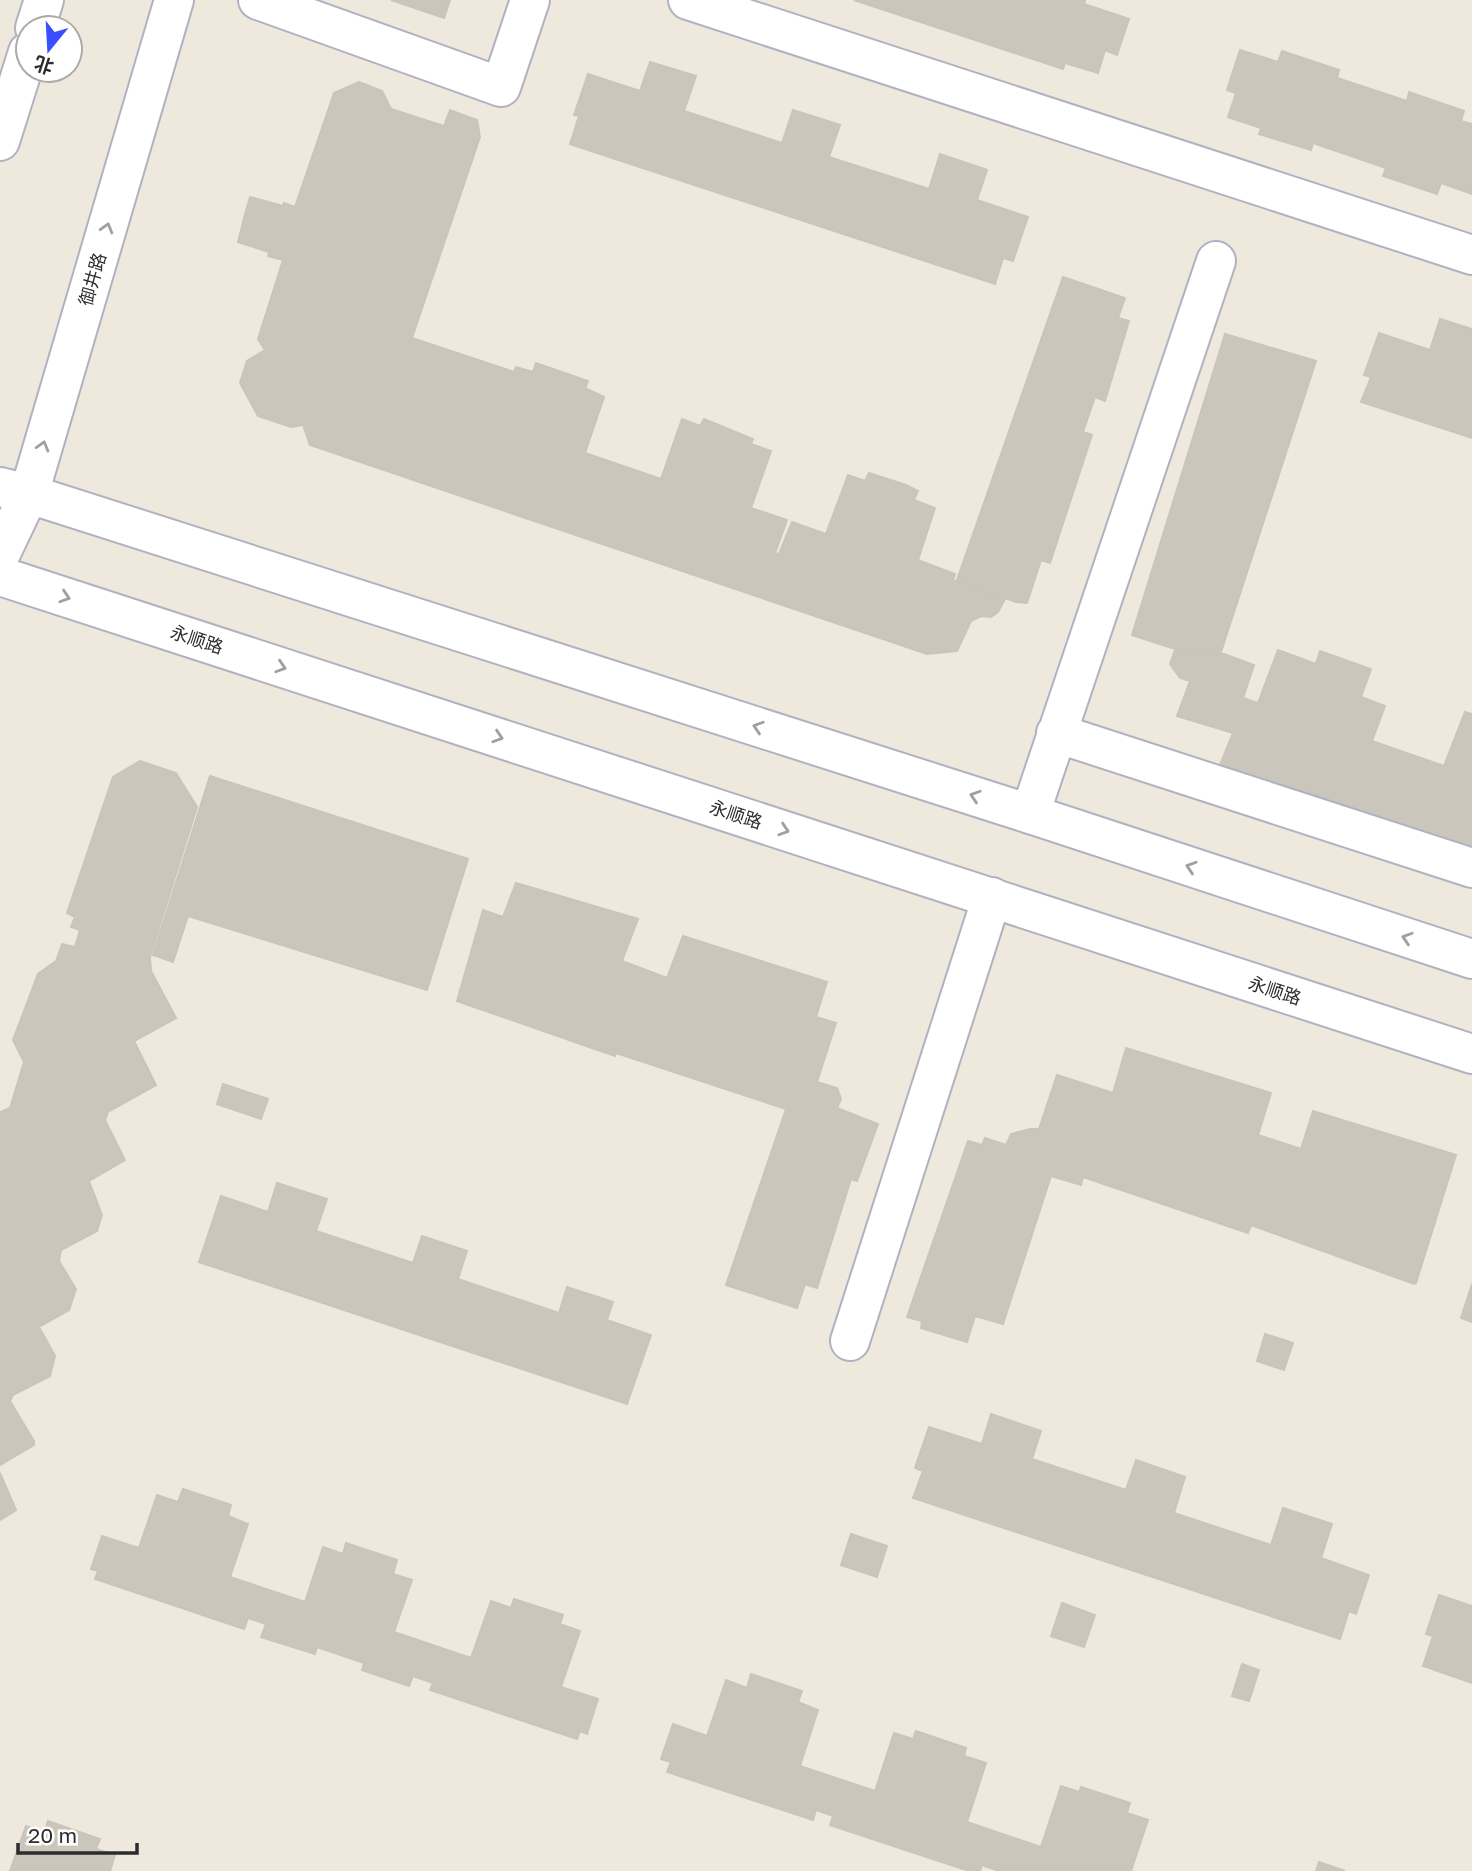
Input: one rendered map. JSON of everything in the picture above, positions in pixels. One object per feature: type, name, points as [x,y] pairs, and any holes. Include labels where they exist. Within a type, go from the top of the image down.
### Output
[{"type":"street","name":"御井路","points":[[0,555],[14,490],[174,0]]},
{"type":"street","points":[[258,0],[501,87],[530,0]]},
{"type":"street","points":[[688,0],[1472,255]]},
{"type":"street","points":[[0,141],[18,84]]},
{"type":"street","points":[[1030,814],[1216,261]]},
{"type":"street","points":[[14,490],[1030,814],[1472,959]]},
{"type":"street","name":"永顺路","points":[[0,576],[1472,1054]]},
{"type":"street","points":[[1056,733],[1472,868]]},
{"type":"street","points":[[850,1341],[992,897]]},
{"type":"building","points":[[391,0],[450,0],[444,18]]},
{"type":"building","points":[[854,0],[1085,0],[1084,4],[1129,19],[1117,55],[1105,50],[1098,73],[1065,63],[1063,69]]},
{"type":"building","points":[[1240,50],[1278,62],[1282,51],[1339,70],[1337,78],[1407,101],[1409,92],[1464,111],[1461,121],[1472,124],[1472,194],[1441,183],[1437,194],[1383,176],[1386,168],[1313,143],[1311,150],[1259,134],[1261,128],[1228,117],[1236,93],[1227,90]]},
{"type":"building","points":[[650,62],[696,76],[684,111],[782,143],[793,110],[840,125],[829,157],[929,189],[940,154],[987,170],[977,200],[1028,217],[1013,261],[1003,258],[995,284],[570,144],[579,116],[574,115],[588,74],[640,91]]},
{"type":"building","points":[[359,82],[382,91],[391,109],[444,126],[450,110],[477,120],[480,137],[412,338],[514,372],[516,367],[533,372],[536,363],[588,381],[585,388],[604,397],[585,453],[661,479],[682,419],[700,426],[704,419],[753,439],[751,444],[771,451],[751,508],[787,520],[775,553],[779,554],[792,522],[826,534],[848,475],[865,481],[869,473],[906,485],[918,491],[914,500],[935,508],[918,560],[955,574],[953,580],[1005,599],[998,612],[991,617],[981,616],[971,621],[957,651],[927,654],[310,445],[303,425],[291,427],[258,416],[240,383],[247,361],[265,350],[258,339],[283,260],[268,256],[269,252],[238,242],[250,197],[295,207],[334,93]]},
{"type":"building","points":[[1063,277],[1125,298],[1118,318],[1129,321],[1105,401],[1095,397],[1083,432],[1092,435],[1050,563],[1041,560],[1027,603],[1016,602],[957,580]]},
{"type":"building","points":[[1440,319],[1472,329],[1472,438],[1361,402],[1371,377],[1364,375],[1379,333],[1430,350]]},
{"type":"building","points":[[1225,334],[1316,361],[1221,652],[1172,648],[1132,635]]},
{"type":"building","points":[[1175,650],[1224,654],[1254,665],[1243,698],[1258,703],[1278,650],[1316,664],[1320,651],[1371,669],[1361,697],[1385,706],[1372,741],[1444,766],[1465,712],[1472,714],[1472,852],[1220,765],[1233,733],[1177,716],[1190,681],[1180,678],[1170,664]]},
{"type":"building","points":[[140,761],[176,773],[197,807],[150,957],[151,971],[176,1018],[134,1041],[156,1085],[108,1112],[105,1120],[125,1160],[89,1181],[102,1215],[97,1231],[61,1250],[59,1261],[76,1289],[69,1310],[39,1327],[55,1356],[50,1376],[13,1395],[10,1401],[34,1445],[0,1465],[0,1112],[10,1108],[24,1062],[13,1040],[38,974],[56,961],[62,944],[75,947],[80,930],[71,927],[75,917],[67,913],[113,777]]},
{"type":"building","points":[[210,776],[468,859],[427,990],[188,916],[173,962],[153,955]]},
{"type":"building","points":[[516,883],[638,919],[622,961],[667,978],[683,936],[827,982],[816,1017],[836,1023],[817,1082],[837,1088],[841,1099],[837,1108],[878,1124],[857,1181],[851,1179],[817,1288],[805,1284],[797,1308],[726,1285],[786,1109],[616,1053],[615,1056],[457,1001],[483,910],[503,917]]},
{"type":"building","points":[[1126,1048],[1271,1093],[1258,1135],[1301,1149],[1313,1111],[1456,1155],[1416,1283],[1251,1225],[1248,1233],[1083,1177],[1081,1185],[1051,1176],[1003,1324],[975,1316],[967,1342],[921,1328],[922,1321],[907,1317],[968,1141],[982,1145],[985,1138],[1006,1145],[1011,1134],[1039,1129],[1057,1075],[1113,1093]]},
{"type":"building","points":[[223,1084],[268,1099],[261,1119],[217,1104]]},
{"type":"building","points":[[277,1183],[327,1199],[316,1231],[413,1263],[422,1236],[467,1251],[458,1279],[559,1313],[567,1287],[613,1302],[607,1320],[651,1335],[627,1404],[199,1262],[221,1196],[268,1212]]},
{"type":"building","points":[[1472,1284],[1472,1322],[1461,1318]]},
{"type":"building","points":[[1265,1334],[1293,1343],[1284,1370],[1257,1361]]},
{"type":"building","points":[[991,1414],[1041,1431],[1032,1459],[1126,1490],[1136,1460],[1185,1477],[1174,1513],[1271,1545],[1283,1508],[1332,1524],[1321,1558],[1369,1575],[1356,1614],[1349,1611],[1340,1639],[913,1498],[923,1471],[915,1468],[929,1427],[982,1444]]},
{"type":"building","points":[[0,1473],[16,1510],[0,1520]]},
{"type":"building","points":[[183,1489],[231,1505],[228,1516],[248,1524],[230,1577],[305,1602],[323,1547],[343,1554],[346,1543],[397,1560],[393,1574],[412,1580],[394,1632],[471,1658],[491,1601],[511,1608],[514,1599],[563,1615],[560,1624],[580,1631],[561,1687],[598,1699],[587,1734],[580,1731],[577,1739],[430,1690],[433,1683],[413,1676],[409,1686],[362,1670],[364,1663],[317,1647],[315,1654],[261,1637],[266,1624],[248,1618],[244,1629],[95,1579],[98,1571],[91,1569],[102,1536],[139,1548],[157,1495],[178,1502]]},
{"type":"building","points":[[851,1534],[887,1546],[877,1577],[841,1565]]},
{"type":"building","points":[[1439,1595],[1472,1606],[1472,1683],[1423,1666],[1433,1636],[1426,1634]]},
{"type":"building","points":[[1062,1603],[1095,1615],[1084,1647],[1051,1636]]},
{"type":"building","points":[[1242,1664],[1259,1670],[1249,1701],[1232,1696]]},
{"type":"building","points":[[751,1674],[802,1691],[798,1702],[818,1710],[800,1766],[875,1791],[894,1733],[913,1739],[916,1731],[966,1748],[964,1756],[986,1763],[967,1822],[1041,1847],[1061,1786],[1079,1792],[1081,1787],[1130,1803],[1127,1813],[1148,1820],[1131,1871],[999,1871],[982,1865],[980,1871],[969,1871],[830,1825],[833,1816],[816,1810],[813,1820],[667,1772],[671,1762],[661,1759],[673,1724],[707,1736],[726,1680],[747,1688]]},
{"type":"building","points":[[48,1821],[100,1839],[96,1849],[115,1855],[110,1871],[10,1871],[26,1826],[44,1832]]},
{"type":"building","points":[[1319,1862],[1345,1871],[1316,1871]]}]
